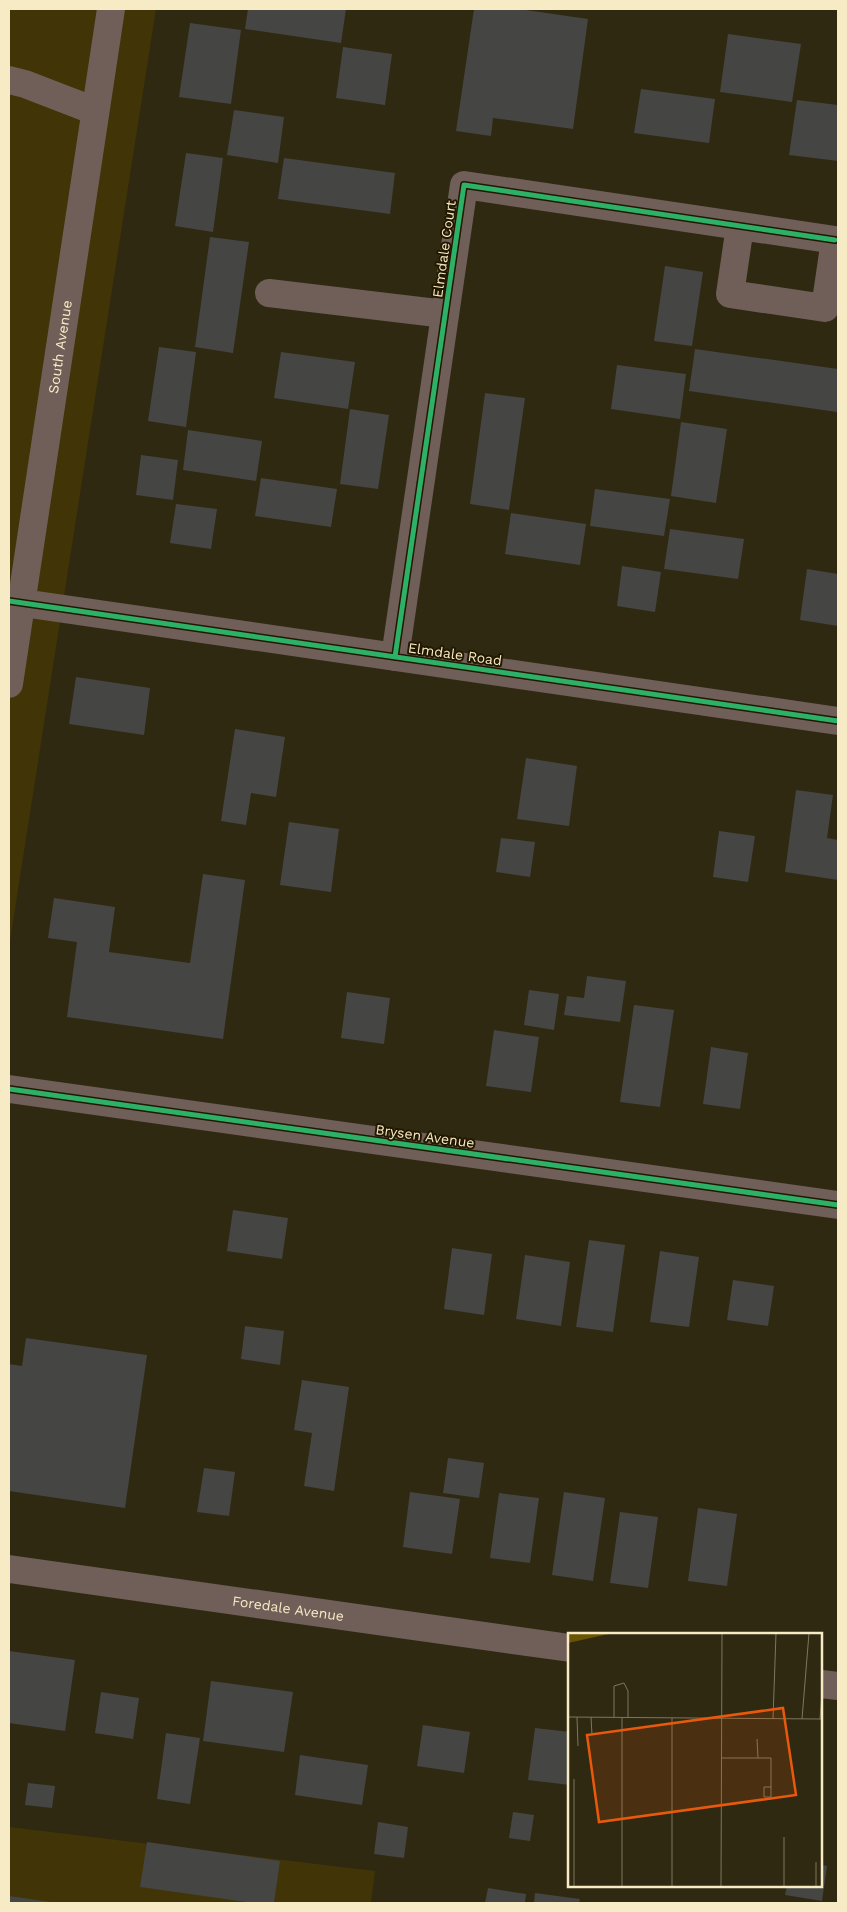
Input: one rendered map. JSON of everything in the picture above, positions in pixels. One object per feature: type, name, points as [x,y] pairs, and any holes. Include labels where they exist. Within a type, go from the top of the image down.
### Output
[{"type":"street","name":"South Avenue","points":[[9,684],[15,602],[111,9]]},
{"type":"street","points":[[9,80],[25,84],[95,111]]},
{"type":"street","name":"Elmdale Court","points":[[395,657],[464,186],[740,226],[835,240],[825,308],[730,294],[740,226]]},
{"type":"street","points":[[269,294],[445,314]]},
{"type":"street","name":"Elmdale Road","points":[[15,602],[838,721]]},
{"type":"street","name":"Brysen Avenue","points":[[9,1089],[838,1206]]},
{"type":"street","name":"Foredale Avenue","points":[[9,1569],[568,1648]]},
{"type":"street","points":[[822,1684],[838,1686]]},
{"type":"shaded area","points":[[9,9],[156,9],[9,947]]},
{"type":"shaded area","points":[[9,1827],[375,1871],[371,1903],[9,1903]]},
{"type":"building","points":[[248,9],[346,9],[341,43],[245,29]]},
{"type":"building","points":[[474,9],[519,9],[588,19],[573,129],[493,118],[491,136],[456,131]]},
{"type":"building","points":[[190,23],[241,30],[231,104],[179,97]]},
{"type":"building","points":[[728,34],[801,44],[792,102],[720,92]]},
{"type":"building","points":[[343,47],[392,54],[385,105],[336,98]]},
{"type":"building","points":[[641,89],[715,99],[709,143],[634,133]]},
{"type":"building","points":[[797,100],[838,105],[838,161],[789,155]]},
{"type":"building","points":[[234,110],[284,117],[278,163],[227,155]]},
{"type":"building","points":[[186,153],[223,158],[213,232],[175,226]]},
{"type":"building","points":[[284,158],[395,173],[390,214],[278,199]]},
{"type":"building","points":[[210,237],[249,242],[233,353],[195,347]]},
{"type":"building","points":[[665,266],[703,272],[692,346],[654,341]]},
{"type":"building","points":[[159,347],[196,352],[186,427],[148,421]]},
{"type":"building","points":[[695,349],[838,369],[837,412],[689,391]]},
{"type":"building","points":[[281,352],[355,362],[348,409],[274,398]]},
{"type":"building","points":[[617,365],[686,374],[680,419],[611,409]]},
{"type":"building","points":[[485,393],[525,398],[509,510],[470,504]]},
{"type":"building","points":[[350,409],[389,415],[378,489],[340,484]]},
{"type":"building","points":[[681,422],[727,429],[716,503],[671,496]]},
{"type":"building","points":[[188,430],[262,441],[256,481],[183,470]]},
{"type":"building","points":[[141,455],[178,460],[173,500],[136,495]]},
{"type":"building","points":[[261,478],[337,489],[331,527],[255,516]]},
{"type":"building","points":[[595,489],[670,499],[664,536],[590,526]]},
{"type":"building","points":[[176,504],[217,509],[211,549],[170,543]]},
{"type":"building","points":[[511,513],[586,524],[580,565],[505,554]]},
{"type":"building","points":[[670,529],[744,539],[738,579],[664,569]]},
{"type":"building","points":[[622,566],[661,572],[655,612],[617,606]]},
{"type":"building","points":[[807,569],[838,574],[838,626],[800,620]]},
{"type":"building","points":[[76,677],[150,688],[144,735],[69,724]]},
{"type":"building","points":[[235,729],[285,737],[276,797],[251,793],[246,825],[221,821]]},
{"type":"building","points":[[526,758],[577,766],[569,826],[517,819]]},
{"type":"building","points":[[796,790],[833,795],[827,838],[838,840],[838,880],[785,872]]},
{"type":"building","points":[[289,822],[339,829],[331,892],[280,885]]},
{"type":"building","points":[[719,831],[755,836],[748,882],[713,877]]},
{"type":"building","points":[[501,838],[535,842],[530,877],[496,872]]},
{"type":"building","points":[[203,874],[245,880],[223,1039],[67,1017],[77,942],[48,938],[54,898],[115,907],[109,952],[190,963]]},
{"type":"building","points":[[587,976],[626,981],[620,1022],[564,1015],[567,996],[584,998]]},
{"type":"building","points":[[529,990],[559,994],[554,1030],[524,1025]]},
{"type":"building","points":[[347,992],[390,998],[384,1044],[341,1038]]},
{"type":"building","points":[[634,1005],[674,1010],[660,1107],[620,1102]]},
{"type":"building","points":[[494,1030],[539,1037],[531,1092],[486,1086]]},
{"type":"building","points":[[711,1047],[748,1053],[740,1109],[703,1104]]},
{"type":"building","points":[[233,1210],[288,1218],[282,1259],[227,1251]]},
{"type":"building","points":[[589,1240],[625,1245],[613,1332],[576,1327]]},
{"type":"building","points":[[452,1248],[492,1254],[484,1315],[444,1309]]},
{"type":"building","points":[[660,1251],[699,1257],[689,1327],[650,1322]]},
{"type":"building","points":[[525,1255],[570,1262],[561,1326],[516,1319]]},
{"type":"building","points":[[733,1280],[774,1286],[768,1326],[727,1320]]},
{"type":"building","points":[[245,1326],[284,1331],[280,1365],[241,1359]]},
{"type":"building","points":[[26,1338],[147,1355],[125,1508],[9,1491],[9,1364],[22,1366]]},
{"type":"building","points":[[302,1380],[349,1387],[334,1491],[304,1486],[312,1433],[294,1430]]},
{"type":"building","points":[[448,1458],[484,1463],[479,1498],[443,1493]]},
{"type":"building","points":[[204,1468],[235,1472],[229,1516],[197,1512]]},
{"type":"building","points":[[410,1492],[460,1499],[452,1554],[403,1547]]},
{"type":"building","points":[[564,1492],[605,1498],[593,1581],[552,1575]]},
{"type":"building","points":[[499,1493],[539,1498],[530,1563],[490,1558]]},
{"type":"building","points":[[698,1508],[737,1514],[727,1586],[688,1581]]},
{"type":"building","points":[[620,1512],[658,1517],[648,1588],[610,1583]]},
{"type":"building","points":[[9,1651],[75,1660],[65,1731],[9,1723]]},
{"type":"building","points":[[211,1681],[293,1692],[284,1752],[203,1741]]},
{"type":"building","points":[[101,1692],[139,1698],[133,1739],[95,1733]]},
{"type":"building","points":[[423,1725],[470,1732],[464,1773],[417,1766]]},
{"type":"building","points":[[535,1728],[568,1732],[568,1785],[528,1780]]},
{"type":"building","points":[[166,1733],[200,1738],[190,1804],[157,1799]]},
{"type":"building","points":[[300,1755],[368,1765],[362,1805],[295,1795]]},
{"type":"building","points":[[28,1783],[55,1786],[52,1808],[25,1805]]},
{"type":"building","points":[[513,1812],[534,1815],[530,1841],[509,1838]]},
{"type":"building","points":[[378,1822],[408,1827],[404,1858],[374,1854]]},
{"type":"building","points":[[147,1842],[280,1861],[274,1903],[253,1903],[140,1887]]},
{"type":"building","points":[[822,1865],[827,1866],[822,1901],[785,1895],[787,1887],[822,1887]]},
{"type":"building","points":[[488,1888],[526,1894],[525,1903],[485,1903]]},
{"type":"building","points":[[535,1893],[580,1899],[579,1903],[534,1903]]},
{"type":"building","points":[[9,1896],[51,1902],[51,1903],[9,1903]]},
{"type":"cycle path","points":[[395,657],[464,185],[835,240]]},
{"type":"cycle path","points":[[9,601],[838,721]]},
{"type":"cycle path","points":[[9,1089],[838,1205]]}]
